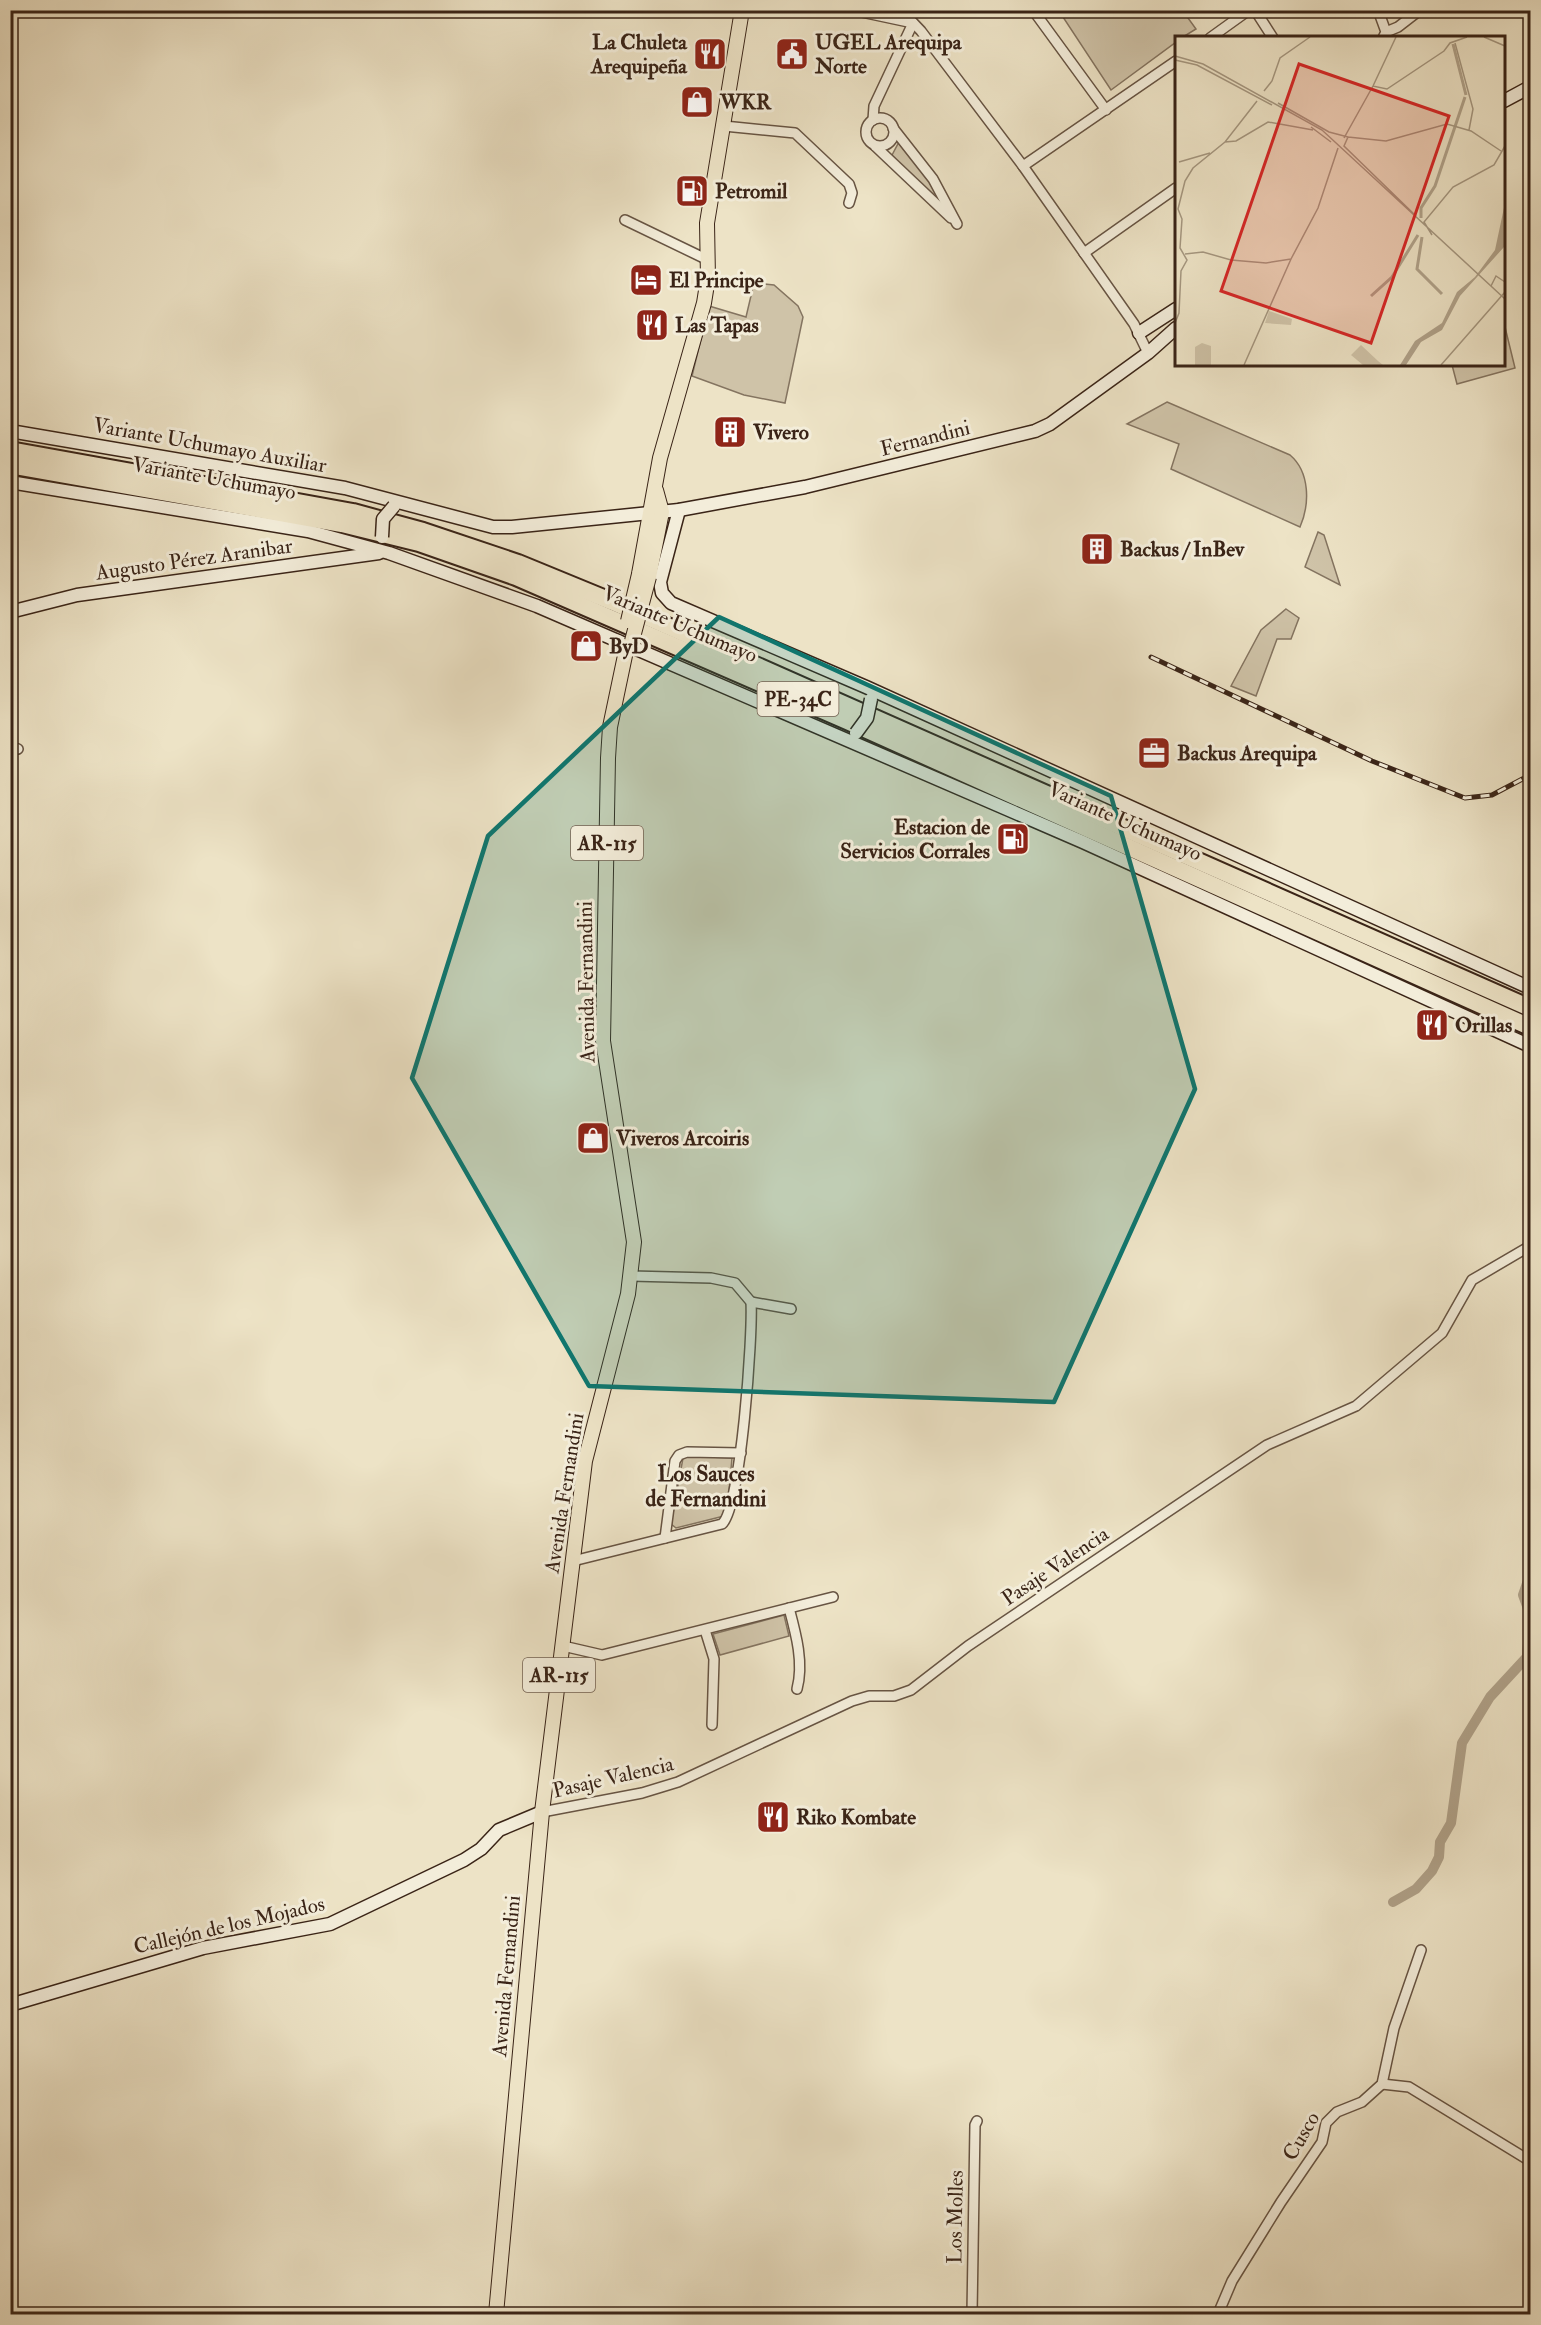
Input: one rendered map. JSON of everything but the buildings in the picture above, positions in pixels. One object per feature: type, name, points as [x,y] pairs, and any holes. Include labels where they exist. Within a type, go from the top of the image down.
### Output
[{"type":"highway","name":"Variante Uchumayo","points":[[10,450],[352,512],[423,531],[518,563],[631,610],[1530,1008]]},
{"type":"highway","name":"Variante Uchumayo","points":[[10,465],[342,524],[419,543],[516,577],[858,725],[1530,1027]]},
{"type":"main road","points":[[10,482],[308,531],[385,552],[382,537],[383,519],[398,504],[493,527],[656,512],[655,485],[666,434],[704,303],[708,278],[707,224],[742,10]]},
{"type":"main road","points":[[1505,100],[1530,87]]},
{"type":"main road","points":[[1139,333],[1175,310]]},
{"type":"main road","name":"Fernandini","points":[[656,512],[805,487],[1043,428],[1148,353],[1175,329]]},
{"type":"main road","name":"Variante Uchumayo Auxiliar","points":[[10,431],[345,488],[398,504]]},
{"type":"main road","name":"Variante Uchumayo","points":[[678,510],[661,574],[660,582],[666,598],[868,693],[1530,988]]},
{"type":"main road","name":"Avenida Fernandini","points":[[496,2314],[542,1812],[585,1461],[631,1276],[634,1242],[603,1041],[608,758],[610,727],[656,512]]},
{"type":"main road","name":"Variante Uchumayo","points":[[385,552],[527,602],[850,736],[1530,1046]]},
{"type":"main road","name":"Augusto Pérez Aranibar","points":[[10,612],[77,595],[385,552]]},
{"type":"main road","points":[[850,736],[867,718],[868,693]]},
{"type":"main road","name":"Callejón de los Mojados","points":[[10,2005],[203,1948],[330,1924],[464,1860],[481,1849],[499,1830],[542,1812]]},
{"type":"street","points":[[852,10],[913,23]]},
{"type":"street","points":[[901,10],[1023,166],[1139,333],[1148,353]]},
{"type":"street","points":[[1033,10],[1106,110]]},
{"type":"street","points":[[1213,36],[1250,10]]},
{"type":"street","points":[[1256,10],[1272,36]]},
{"type":"street","points":[[1378,10],[1385,35],[1420,10]]},
{"type":"street","points":[[873,120],[883,119],[893,128],[933,179],[957,224],[866,136],[867,127],[873,120],[874,106],[913,23]]},
{"type":"street","points":[[1023,166],[1175,62]]},
{"type":"street","points":[[724,126],[795,133],[849,184],[852,192],[849,203]]},
{"type":"street","points":[[875,146],[884,146],[891,140],[893,128]]},
{"type":"street","points":[[1084,253],[1175,189]]},
{"type":"street","points":[[625,220],[708,260]]},
{"type":"street","name":"Pasaje Valencia","points":[[542,1812],[642,1793],[678,1782],[852,1701],[869,1696],[894,1696],[911,1690],[968,1646],[1267,1445],[1356,1406],[1442,1333],[1472,1280],[1530,1246]]},
{"type":"street","points":[[631,1276],[711,1278],[735,1282],[751,1302],[790,1309]]},
{"type":"street","points":[[573,1561],[722,1524],[727,1519],[741,1453],[751,1302]]},
{"type":"street","points":[[665,1538],[675,1461],[679,1455],[687,1452],[741,1453]]},
{"type":"street","points":[[563,1646],[602,1655],[833,1597]]},
{"type":"street","points":[[789,1608],[797,1638],[799,1679],[797,1689]]},
{"type":"street","points":[[705,1630],[714,1659],[712,1725]]},
{"type":"street","points":[[1421,1950],[1394,2028],[1382,2084],[1409,2087],[1530,2161]]},
{"type":"street","name":"Cusco","points":[[1218,2314],[1232,2281],[1281,2202],[1323,2142],[1326,2123],[1336,2112],[1362,2102],[1382,2084]]},
{"type":"street","name":"Los Molles","points":[[972,2314],[975,2125],[977,2121]]},
{"type":"highlighted area","points":[[719,617],[1111,796],[1195,1089],[1054,1402],[589,1386],[412,1078],[488,836]]},
{"type":"shaded area","points":[[1059,11],[1183,11],[1196,29],[1185,36],[1175,36],[1175,43],[1111,90]]},
{"type":"shaded area","points":[[900,140],[939,192],[936,199],[891,157]]},
{"type":"shaded area","points":[[754,283],[774,285],[798,306],[803,317],[785,403],[744,395],[692,376],[709,306],[746,317]]},
{"type":"shaded area","points":[[1505,327],[1515,368],[1457,384],[1452,366],[1505,366]]},
{"type":"shaded area","points":[[1167,402],[1290,455],[1297,462],[1305,479],[1307,499],[1300,527],[1171,469],[1179,444],[1127,424]]},
{"type":"shaded area","points":[[1318,532],[1324,535],[1340,585],[1305,567]]},
{"type":"shaded area","points":[[1286,609],[1299,618],[1291,639],[1277,639],[1256,696],[1231,686],[1261,630]]},
{"type":"shaded area","points":[[687,1456],[732,1458],[727,1513],[724,1516],[676,1528],[671,1524],[683,1458]]},
{"type":"shaded area","points":[[784,1615],[789,1636],[720,1655],[713,1634]]},
{"type":"waterway","points":[[1393,1902],[1416,1889],[1432,1871],[1439,1857],[1440,1842],[1451,1823],[1462,1743],[1490,1697],[1527,1657],[1530,1614],[1523,1595],[1530,1575]]},
{"type":"railway","points":[[1151,657],[1372,761],[1465,798],[1492,795],[1530,775]]},
{"type":"place","name":"La Chuleta Arequipeña","points":[[710,54]]},
{"type":"place","name":"UGEL Arequipa Norte","points":[[792,54]]},
{"type":"place","name":"WKR","points":[[697,102]]},
{"type":"place","name":"Petromil","points":[[692,191]]},
{"type":"place","name":"El Principe","points":[[646,280]]},
{"type":"place","name":"Las Tapas","points":[[652,325]]},
{"type":"place","name":"Vivero","points":[[730,432]]},
{"type":"place","name":"Backus / InBev","points":[[1097,549]]},
{"type":"place","name":"ByD","points":[[586,646]]},
{"type":"place","name":"Backus Arequipa","points":[[1154,753]]},
{"type":"place","name":"Estacion de Servicios Corrales","points":[[1013,839]]},
{"type":"place","name":"Orillas","points":[[1432,1025]]},
{"type":"place","name":"Viveros Arcoiris","points":[[593,1138]]},
{"type":"place","name":"Riko Kombate","points":[[773,1817]]},
{"type":"district","name":"Los Sauces de Fernandini","points":[[706,1486]]}]
